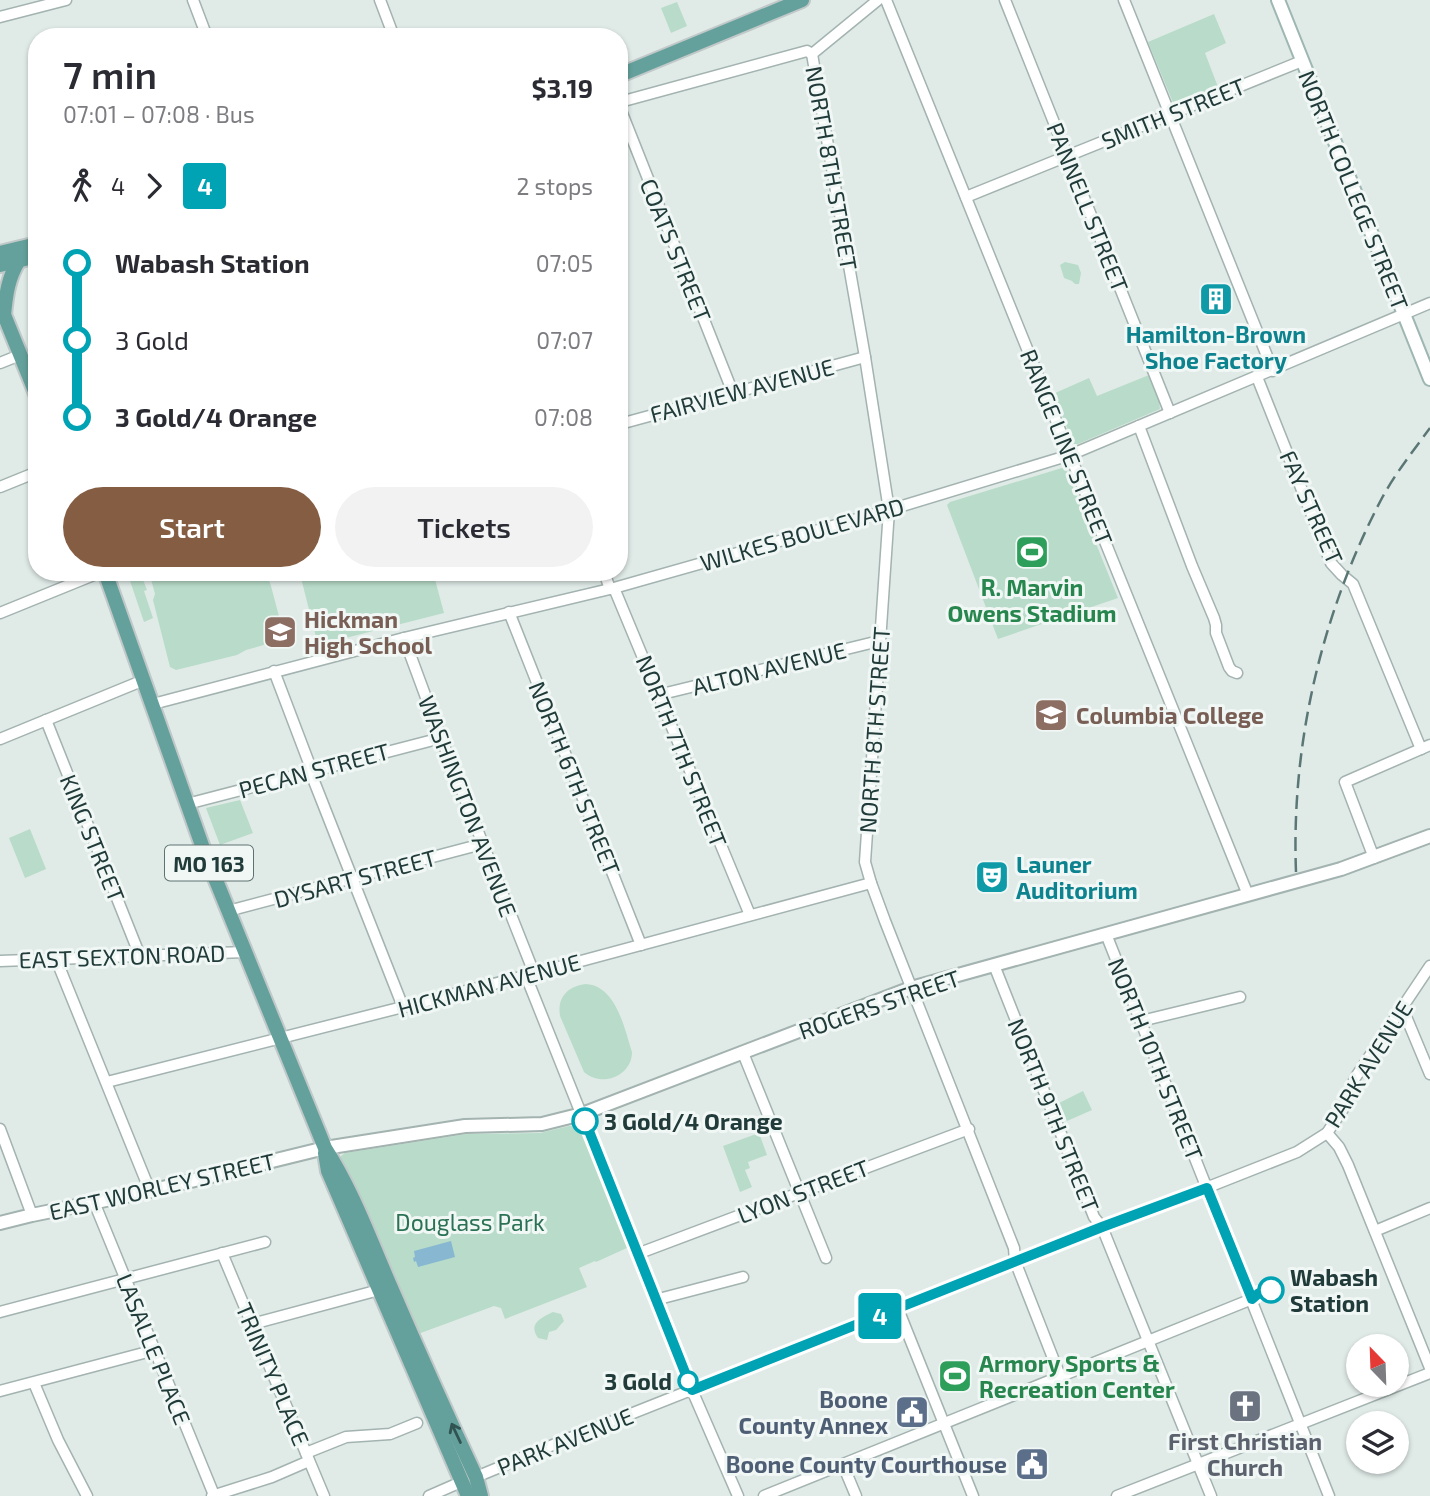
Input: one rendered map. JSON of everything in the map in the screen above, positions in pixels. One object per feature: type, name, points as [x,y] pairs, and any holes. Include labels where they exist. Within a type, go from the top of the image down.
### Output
[{"type":"main road","points":[[628,72],[802,0]]},
{"type":"main road","points":[[0,253],[28,246]]},
{"type":"main road","points":[[0,265],[28,258]]},
{"type":"main road","points":[[19,260],[8,282],[2,310],[28,374]]},
{"type":"main road","name":"MO 163","points":[[106,581],[228,911],[325,1148],[339,1170],[476,1477],[480,1496]]},
{"type":"main road","name":"MO 163","points":[[325,1148],[328,1171],[468,1496]]},
{"type":"main road","points":[[446,1446],[461,1470],[469,1477],[476,1477]]},
{"type":"main road","points":[[461,1482],[480,1496]]},
{"type":"street","points":[[0,17],[43,3],[66,0]]},
{"type":"street","points":[[193,0],[204,28]]},
{"type":"street","points":[[380,0],[391,28]]},
{"type":"street","points":[[628,100],[807,51],[813,54],[878,0]]},
{"type":"street","name":"RANGE LINE STREET","points":[[886,0],[1248,895]]},
{"type":"street","name":"PANNELL STREET","points":[[1005,0],[1170,413]]},
{"type":"street","points":[[1124,0],[1273,370]]},
{"type":"street","name":"NORTH COLLEGE STREET","points":[[1278,0],[1430,379]]},
{"type":"street","name":"NORTH 8TH STREET","points":[[813,54],[889,510],[866,862],[871,883],[969,1129],[1014,1248],[1015,1261],[1060,1376]]},
{"type":"street","name":"SMITH STREET","points":[[966,197],[1302,61]]},
{"type":"street","name":"COATS STREET","points":[[628,128],[733,393]]},
{"type":"street","name":"WILKES BOULEVARD","points":[[153,704],[404,638],[612,588],[889,510],[1070,455],[1430,303]]},
{"type":"street","points":[[0,363],[20,355]]},
{"type":"street","name":"FAIRVIEW AVENUE","points":[[628,422],[865,356]]},
{"type":"street","name":"FAY STREET","points":[[1257,377],[1331,563],[1353,583],[1425,747]]},
{"type":"street","points":[[1139,426],[1214,618],[1216,633],[1229,667],[1237,673]]},
{"type":"street","points":[[0,487],[28,476]]},
{"type":"street","points":[[0,613],[80,581]]},
{"type":"street","name":"NORTH 7TH STREET","points":[[608,581],[750,915]]},
{"type":"street","name":"NORTH 6TH STREET","points":[[509,612],[641,945]]},
{"type":"street","name":"WASHINGTON AVENUE","points":[[404,638],[582,1114],[655,1300],[738,1496]]},
{"type":"street","name":"ALTON AVENUE","points":[[658,695],[879,641]]},
{"type":"street","points":[[274,671],[403,1007]]},
{"type":"street","points":[[0,739],[144,680]]},
{"type":"street","name":"KING STREET","points":[[46,720],[140,957]]},
{"type":"street","name":"PECAN STREET","points":[[187,804],[441,738]]},
{"type":"street","points":[[1374,858],[1345,782],[1425,747]]},
{"type":"street","name":"ROGERS STREET","points":[[325,1148],[465,1125],[542,1124],[582,1114],[911,988],[1341,869],[1430,836]]},
{"type":"street","name":"DYSART STREET","points":[[228,911],[482,844]]},
{"type":"street","name":"HICKMAN AVENUE","points":[[107,1082],[281,1039],[871,883]]},
{"type":"street","name":"NORTH 10TH STREET","points":[[1106,934],[1329,1496]]},
{"type":"street","name":"EAST SEXTON ROAD","points":[[0,961],[245,952]]},
{"type":"street","points":[[56,959],[150,1191]]},
{"type":"street","name":"NORTH 9TH STREET","points":[[994,965],[1094,1217],[1102,1227],[1211,1496]]},
{"type":"street","name":"PARK AVENUE","points":[[476,1477],[1015,1261],[1289,1155],[1327,1133],[1343,1109],[1355,1078],[1430,966]]},
{"type":"street","points":[[1141,1021],[1240,997]]},
{"type":"street","points":[[1402,1007],[1430,1074]]},
{"type":"street","points":[[743,1053],[826,1258]]},
{"type":"street","points":[[0,1129],[32,1215]]},
{"type":"street","name":"LYON STREET","points":[[637,1254],[969,1129]]},
{"type":"street","points":[[1116,1496],[1430,1370],[1348,1165],[1339,1147],[1327,1133]]},
{"type":"street","name":"EAST WORLEY STREET","points":[[0,1223],[150,1191],[325,1148]]},
{"type":"street","name":"LASALLE PLACE","points":[[94,1202],[213,1496]]},
{"type":"street","points":[[1375,1231],[1430,1208]]},
{"type":"street","points":[[0,1312],[265,1242]]},
{"type":"street","name":"TRINITY PLACE","points":[[222,1253],[324,1496]]},
{"type":"street","points":[[655,1300],[743,1277]]},
{"type":"street","points":[[252,1324],[379,1290]]},
{"type":"street","points":[[765,1496],[1252,1299]]},
{"type":"street","points":[[898,1309],[973,1496]]},
{"type":"street","points":[[0,1391],[155,1350]]},
{"type":"street","points":[[34,1383],[58,1440],[87,1496]]},
{"type":"street","points":[[213,1496],[272,1477],[346,1437],[390,1434],[417,1423]]},
{"type":"street","points":[[843,1465],[856,1496]]},
{"type":"street","points":[[429,1496],[461,1482]]},
{"type":"green space","points":[[677,2],[687,26],[671,33],[661,8]]},
{"type":"green space","points":[[1214,14],[1226,43],[1205,53],[1218,87],[1174,105],[1148,42]]},
{"type":"green space","points":[[1065,262],[1078,265],[1081,273],[1079,284],[1064,278],[1060,265]]},
{"type":"green space","points":[[1149,375],[1160,409],[1074,444],[1053,394],[1089,378],[1097,396]]},
{"type":"green space","name":"R. Marvin Owens Stadium","points":[[1065,467],[1118,598],[998,639],[947,505]]},
{"type":"green space","points":[[130,581],[144,581],[147,590],[144,591],[153,618],[144,622]]},
{"type":"green space","points":[[151,581],[269,581],[285,639],[237,655],[176,670],[170,667],[153,600],[155,594]]},
{"type":"green space","points":[[302,581],[435,581],[444,613],[318,645]]},
{"type":"green space","points":[[240,800],[253,833],[220,845],[206,808]]},
{"type":"green space","points":[[30,829],[46,869],[25,878],[9,838]]},
{"type":"green space","points":[[586,984],[596,986],[612,1000],[622,1020],[632,1052],[627,1068],[615,1077],[599,1079],[584,1072],[560,1016],[560,1003],[565,994],[574,987]]},
{"type":"green space","points":[[1083,1091],[1092,1110],[1067,1121],[1059,1103]]},
{"type":"green space","name":"Douglass Park","points":[[569,1126],[581,1129],[629,1247],[579,1268],[587,1287],[505,1319],[501,1308],[494,1306],[418,1334],[341,1156],[345,1153],[467,1134],[540,1133]]},
{"type":"green space","points":[[759,1133],[767,1155],[748,1162],[750,1168],[745,1170],[752,1187],[740,1192],[723,1146]]},
{"type":"green space","points":[[553,1312],[561,1314],[564,1321],[556,1330],[549,1332],[547,1340],[538,1338],[535,1325]]},
{"type":"water","points":[[451,1241],[455,1257],[418,1267],[416,1261],[414,1262],[414,1251]]},
{"type":"railway","points":[[1296,872],[1299,775],[1305,727],[1327,632],[1361,542],[1382,498],[1430,428]]},
{"type":"bus line","name":"4","points":[[585,1121],[692,1390],[1207,1188],[1252,1299],[1259,1293],[1271,1290]]},
{"type":"place","name":"Hamilton-Brown Shoe Factory","points":[[1216,299]]},
{"type":"place","name":"R. Marvin Owens Stadium","points":[[1032,552]]},
{"type":"place","name":"Hickman High School","points":[[280,632]]},
{"type":"place","name":"Columbia College","points":[[1051,715]]},
{"type":"place","name":"Launer Auditorium","points":[[992,877]]},
{"type":"place","name":"3 Gold/4 Orange","points":[[585,1121]]},
{"type":"place","name":"Wabash Station","points":[[1271,1290]]},
{"type":"place","name":"Armory Sports & Recreation Center","points":[[955,1376]]},
{"type":"place","name":"3 Gold","points":[[688,1381]]},
{"type":"place","name":"First Christian Church","points":[[1245,1406]]},
{"type":"place","name":"Boone County Annex","points":[[912,1412]]},
{"type":"place","name":"Boone County Courthouse","points":[[1032,1464]]}]
